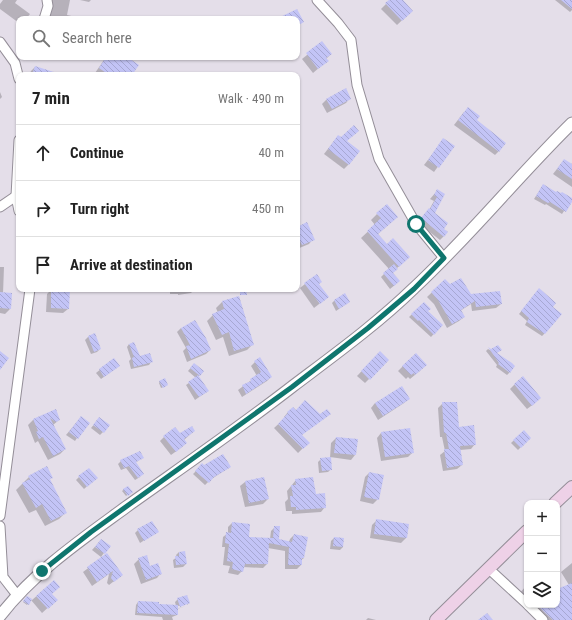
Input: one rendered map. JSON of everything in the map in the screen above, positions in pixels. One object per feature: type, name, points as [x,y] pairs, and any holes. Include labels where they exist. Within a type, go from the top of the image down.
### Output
[{"type":"main road","points":[[558,500],[572,486]]},
{"type":"main road","points":[[436,620],[524,534]]},
{"type":"street","points":[[45,16],[48,6],[47,0]]},
{"type":"street","points":[[317,0],[338,22],[351,40],[358,85],[379,159],[416,224],[444,258]]},
{"type":"street","points":[[0,42],[16,59]]},
{"type":"street","points":[[17,60],[18,72]]},
{"type":"street","points":[[0,616],[17,595],[42,571],[91,532],[292,387],[368,328],[414,289],[572,123]]},
{"type":"street","points":[[0,207],[16,196]]},
{"type":"street","points":[[0,516],[30,292]]},
{"type":"street","points":[[0,526],[3,577],[17,595]]},
{"type":"street","points":[[489,569],[524,602]]},
{"type":"street","points":[[530,608],[543,620]]},
{"type":"building","points":[[389,0],[403,0],[413,11],[402,21],[385,3]]},
{"type":"building","points":[[561,0],[572,0],[572,9]]},
{"type":"building","points":[[297,9],[304,22],[300,24],[300,16],[282,16]]},
{"type":"building","points":[[322,41],[332,54],[326,58],[329,61],[318,69],[306,53]]},
{"type":"building","points":[[104,60],[132,60],[139,65],[134,72],[105,72],[99,68]]},
{"type":"building","points":[[35,66],[54,72],[33,72]]},
{"type":"building","points":[[346,88],[351,99],[332,109],[326,99]]},
{"type":"building","points":[[468,107],[480,116],[477,120],[506,143],[499,152],[458,120]]},
{"type":"building","points":[[354,125],[359,131],[347,141],[360,151],[349,165],[328,149],[338,135],[341,137]]},
{"type":"building","points":[[443,138],[455,146],[439,168],[428,160]]},
{"type":"building","points":[[564,159],[572,164],[572,179],[557,169]]},
{"type":"building","points":[[543,184],[556,192],[562,192],[572,198],[572,202],[566,212],[550,202],[548,203],[536,196]]},
{"type":"building","points":[[437,189],[445,194],[435,213],[448,223],[444,229],[448,232],[444,237],[421,218],[429,208],[430,209],[437,197],[434,195]]},
{"type":"building","points":[[387,204],[398,217],[378,234],[387,244],[393,238],[410,257],[399,267],[367,231],[381,218],[376,213]]},
{"type":"building","points":[[307,222],[315,240],[302,245],[300,241],[300,226]]},
{"type":"building","points":[[394,264],[398,269],[393,273],[400,281],[394,286],[383,273]]},
{"type":"building","points":[[317,274],[322,282],[319,284],[329,297],[320,304],[304,283]]},
{"type":"building","points":[[461,278],[471,294],[500,291],[502,304],[476,307],[475,301],[461,310],[465,317],[452,324],[438,300],[431,292],[445,279],[450,284]]},
{"type":"building","points":[[539,288],[556,303],[553,307],[562,314],[545,334],[527,322],[529,318],[521,311]]},
{"type":"building","points":[[0,292],[12,293],[11,309],[0,308]]},
{"type":"building","points":[[51,292],[70,292],[69,309],[51,308]]},
{"type":"building","points":[[240,292],[246,292],[247,295],[240,295]]},
{"type":"building","points":[[345,293],[350,302],[339,309],[334,300]]},
{"type":"building","points":[[239,296],[254,345],[234,351],[229,332],[222,335],[212,314],[224,309],[222,301]]},
{"type":"building","points":[[424,302],[431,309],[428,311],[443,325],[434,335],[411,314]]},
{"type":"building","points":[[195,320],[206,338],[211,350],[191,359],[186,346],[190,345],[181,328]]},
{"type":"building","points":[[95,333],[101,349],[94,352],[88,336]]},
{"type":"building","points":[[134,342],[140,356],[150,353],[153,362],[134,367],[132,358],[134,357],[129,344]]},
{"type":"building","points":[[498,345],[502,350],[497,353],[515,366],[510,373],[498,364],[499,363],[488,347],[491,349]]},
{"type":"building","points":[[0,351],[9,358],[0,370]]},
{"type":"building","points":[[380,351],[389,360],[370,380],[361,371]]},
{"type":"building","points":[[416,353],[427,365],[415,375],[414,373],[411,375],[402,366]]},
{"type":"building","points":[[260,357],[272,377],[246,394],[242,385],[251,381],[250,379],[261,372],[254,361]]},
{"type":"building","points":[[114,358],[120,366],[104,377],[99,369]]},
{"type":"building","points":[[194,363],[204,371],[200,376],[190,368]]},
{"type":"building","points":[[198,375],[209,391],[199,397],[188,382]]},
{"type":"building","points":[[523,376],[541,398],[532,406],[514,384]]},
{"type":"building","points":[[165,378],[168,385],[163,388],[159,381]]},
{"type":"building","points":[[402,386],[410,399],[383,416],[375,403]]},
{"type":"building","points":[[305,400],[320,414],[327,409],[331,414],[302,435],[310,443],[303,449],[278,424],[288,413],[287,412],[293,407],[296,410]]},
{"type":"building","points":[[442,402],[457,402],[459,427],[474,425],[476,445],[460,446],[463,465],[447,468],[444,449],[449,449],[446,433],[444,433]]},
{"type":"building","points":[[56,409],[60,420],[56,422],[50,418],[66,449],[53,456],[43,437],[39,439],[36,432],[38,431],[33,419]]},
{"type":"building","points":[[81,416],[90,423],[78,439],[69,432]]},
{"type":"building","points":[[99,417],[110,425],[104,433],[93,425]]},
{"type":"building","points":[[192,426],[195,431],[184,439],[187,443],[176,452],[163,436],[175,427],[180,433]]},
{"type":"building","points":[[410,428],[414,453],[385,457],[381,432]]},
{"type":"building","points":[[524,430],[531,438],[521,448],[513,440]]},
{"type":"building","points":[[336,437],[358,439],[356,455],[334,453]]},
{"type":"building","points":[[140,451],[144,458],[136,462],[144,474],[138,478],[129,466],[124,468],[120,460]]},
{"type":"building","points":[[223,454],[231,467],[214,477],[209,483],[195,471],[202,463],[204,465]]},
{"type":"building","points":[[331,457],[332,470],[322,471],[320,458]]},
{"type":"building","points":[[47,466],[53,478],[50,479],[67,513],[51,521],[42,504],[36,508],[22,483],[30,479],[28,476]]},
{"type":"building","points":[[89,468],[98,478],[87,487],[78,476]]},
{"type":"building","points":[[369,472],[384,475],[379,500],[364,497]]},
{"type":"building","points":[[264,477],[269,499],[249,503],[245,481]]},
{"type":"building","points":[[313,477],[316,494],[325,493],[326,508],[296,510],[296,507],[291,507],[290,496],[293,496],[291,485],[296,485],[295,479]]},
{"type":"building","points":[[128,486],[133,492],[128,496],[123,489]]},
{"type":"building","points":[[376,519],[409,524],[407,538],[374,534]]},
{"type":"building","points":[[152,521],[159,532],[144,541],[137,529]]},
{"type":"building","points":[[232,522],[250,524],[249,537],[273,538],[274,526],[280,526],[279,539],[292,542],[294,534],[308,537],[304,558],[302,558],[302,565],[288,565],[289,547],[269,543],[268,564],[245,564],[243,572],[232,569],[233,562],[227,561],[229,544],[225,543],[226,532],[231,533]]},
{"type":"building","points":[[334,537],[344,538],[343,547],[333,546]]},
{"type":"building","points":[[101,539],[111,546],[105,554],[95,547]]},
{"type":"building","points":[[185,551],[187,564],[176,565],[175,556],[179,556],[179,552]]},
{"type":"building","points":[[107,553],[123,575],[114,582],[111,578],[113,571],[97,582],[87,567]]},
{"type":"building","points":[[147,555],[150,566],[158,563],[162,574],[146,580],[138,558]]},
{"type":"building","points":[[54,580],[60,587],[52,594],[58,600],[48,609],[36,596]]},
{"type":"building","points":[[572,583],[572,620],[553,620],[540,608],[560,608],[560,588]]},
{"type":"building","points":[[187,595],[190,603],[180,607],[177,598]]},
{"type":"building","points":[[27,596],[32,599],[29,605],[23,601]]},
{"type":"building","points":[[138,601],[178,605],[178,615],[137,613]]},
{"type":"building","points":[[487,613],[493,620],[478,620]]},
{"type":"route","points":[[42,571],[91,532],[292,387],[368,328],[414,289],[444,258],[416,224]]}]
